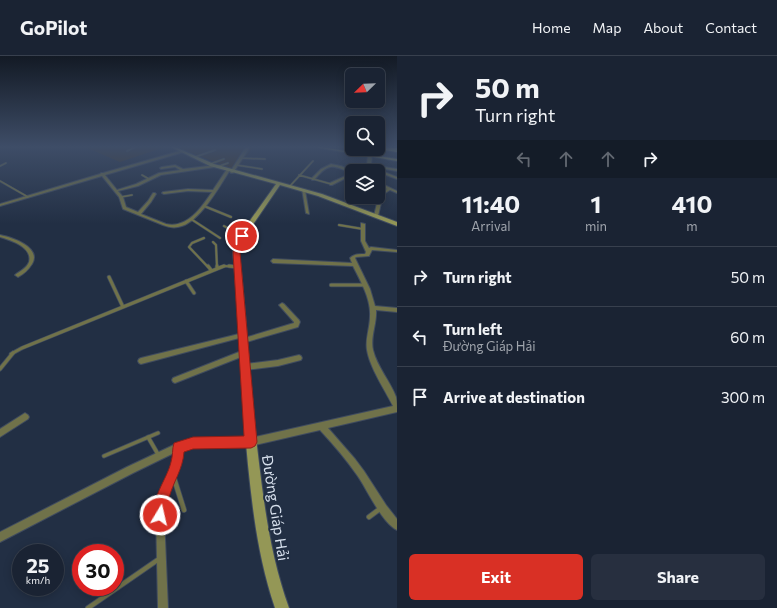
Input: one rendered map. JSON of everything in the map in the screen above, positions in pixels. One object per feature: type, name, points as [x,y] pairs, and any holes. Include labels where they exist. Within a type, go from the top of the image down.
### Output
[{"type":"street","points":[[0,205],[106,173]]},
{"type":"street","points":[[116,191],[137,185],[156,176],[171,173]]},
{"type":"street","points":[[102,174],[121,197],[123,207],[171,226],[178,225],[191,219],[199,213],[229,173]]},
{"type":"street","points":[[237,173],[303,190],[397,224]]},
{"type":"street","points":[[313,179],[319,173]]},
{"type":"street","points":[[385,173],[397,178]]},
{"type":"street","points":[[331,184],[345,177]]},
{"type":"street","name":"Đường Giáp Hải","points":[[278,606],[265,554],[251,442],[237,247],[242,236],[279,184]]},
{"type":"street","points":[[385,187],[397,192]]},
{"type":"street","points":[[385,192],[389,189]]},
{"type":"street","points":[[164,193],[188,190],[214,191]]},
{"type":"street","points":[[303,190],[308,213]]},
{"type":"street","points":[[139,214],[154,194]]},
{"type":"street","points":[[376,216],[379,204]]},
{"type":"street","points":[[363,224],[363,241],[368,251]]},
{"type":"street","points":[[0,236],[18,241],[26,247],[31,255],[32,258],[30,265],[18,275]]},
{"type":"street","points":[[397,251],[373,248],[368,251],[366,256],[352,257],[365,285],[373,308],[373,322],[369,336],[371,353],[397,406]]},
{"type":"street","points":[[273,261],[356,265]]},
{"type":"street","points":[[141,361],[296,325],[297,322],[282,305]]},
{"type":"street","points":[[373,308],[397,310]]},
{"type":"street","points":[[175,380],[244,353]]},
{"type":"street","points":[[245,367],[278,363],[298,358]]},
{"type":"street","points":[[0,537],[178,447],[193,443],[251,442],[397,409]]},
{"type":"street","points":[[0,433],[25,418]]},
{"type":"street","points":[[321,426],[342,448],[361,473],[383,507],[397,524]]},
{"type":"street","points":[[163,608],[160,515],[162,501],[178,462],[178,447]]},
{"type":"lane","points":[[290,186],[302,173]]},
{"type":"lane","points":[[142,175],[149,179]]},
{"type":"lane","points":[[300,175],[331,184]]},
{"type":"lane","points":[[0,181],[28,197]]},
{"type":"lane","points":[[121,197],[132,195]]},
{"type":"lane","points":[[204,206],[231,217]]},
{"type":"lane","points":[[191,219],[220,238]]},
{"type":"lane","points":[[339,225],[362,229]]},
{"type":"lane","points":[[224,226],[242,236]]},
{"type":"lane","points":[[204,238],[192,243],[189,247],[211,270]]},
{"type":"lane","points":[[213,242],[216,245],[217,268]]},
{"type":"lane","points":[[0,369],[11,354],[22,348],[211,270],[225,266],[238,268]]},
{"type":"lane","points":[[109,277],[123,307]]},
{"type":"lane","points":[[186,281],[194,293]]},
{"type":"lane","points":[[331,285],[365,285]]},
{"type":"lane","points":[[104,456],[158,433]]},
{"type":"lane","points":[[148,437],[159,456]]},
{"type":"lane","points":[[173,475],[182,497],[184,510]]},
{"type":"lane","points":[[369,517],[383,507]]},
{"type":"lane","points":[[88,608],[162,557]]},
{"type":"route","points":[[160,515],[163,498],[178,462],[178,447],[193,443],[251,442],[236,252],[242,236]]}]
